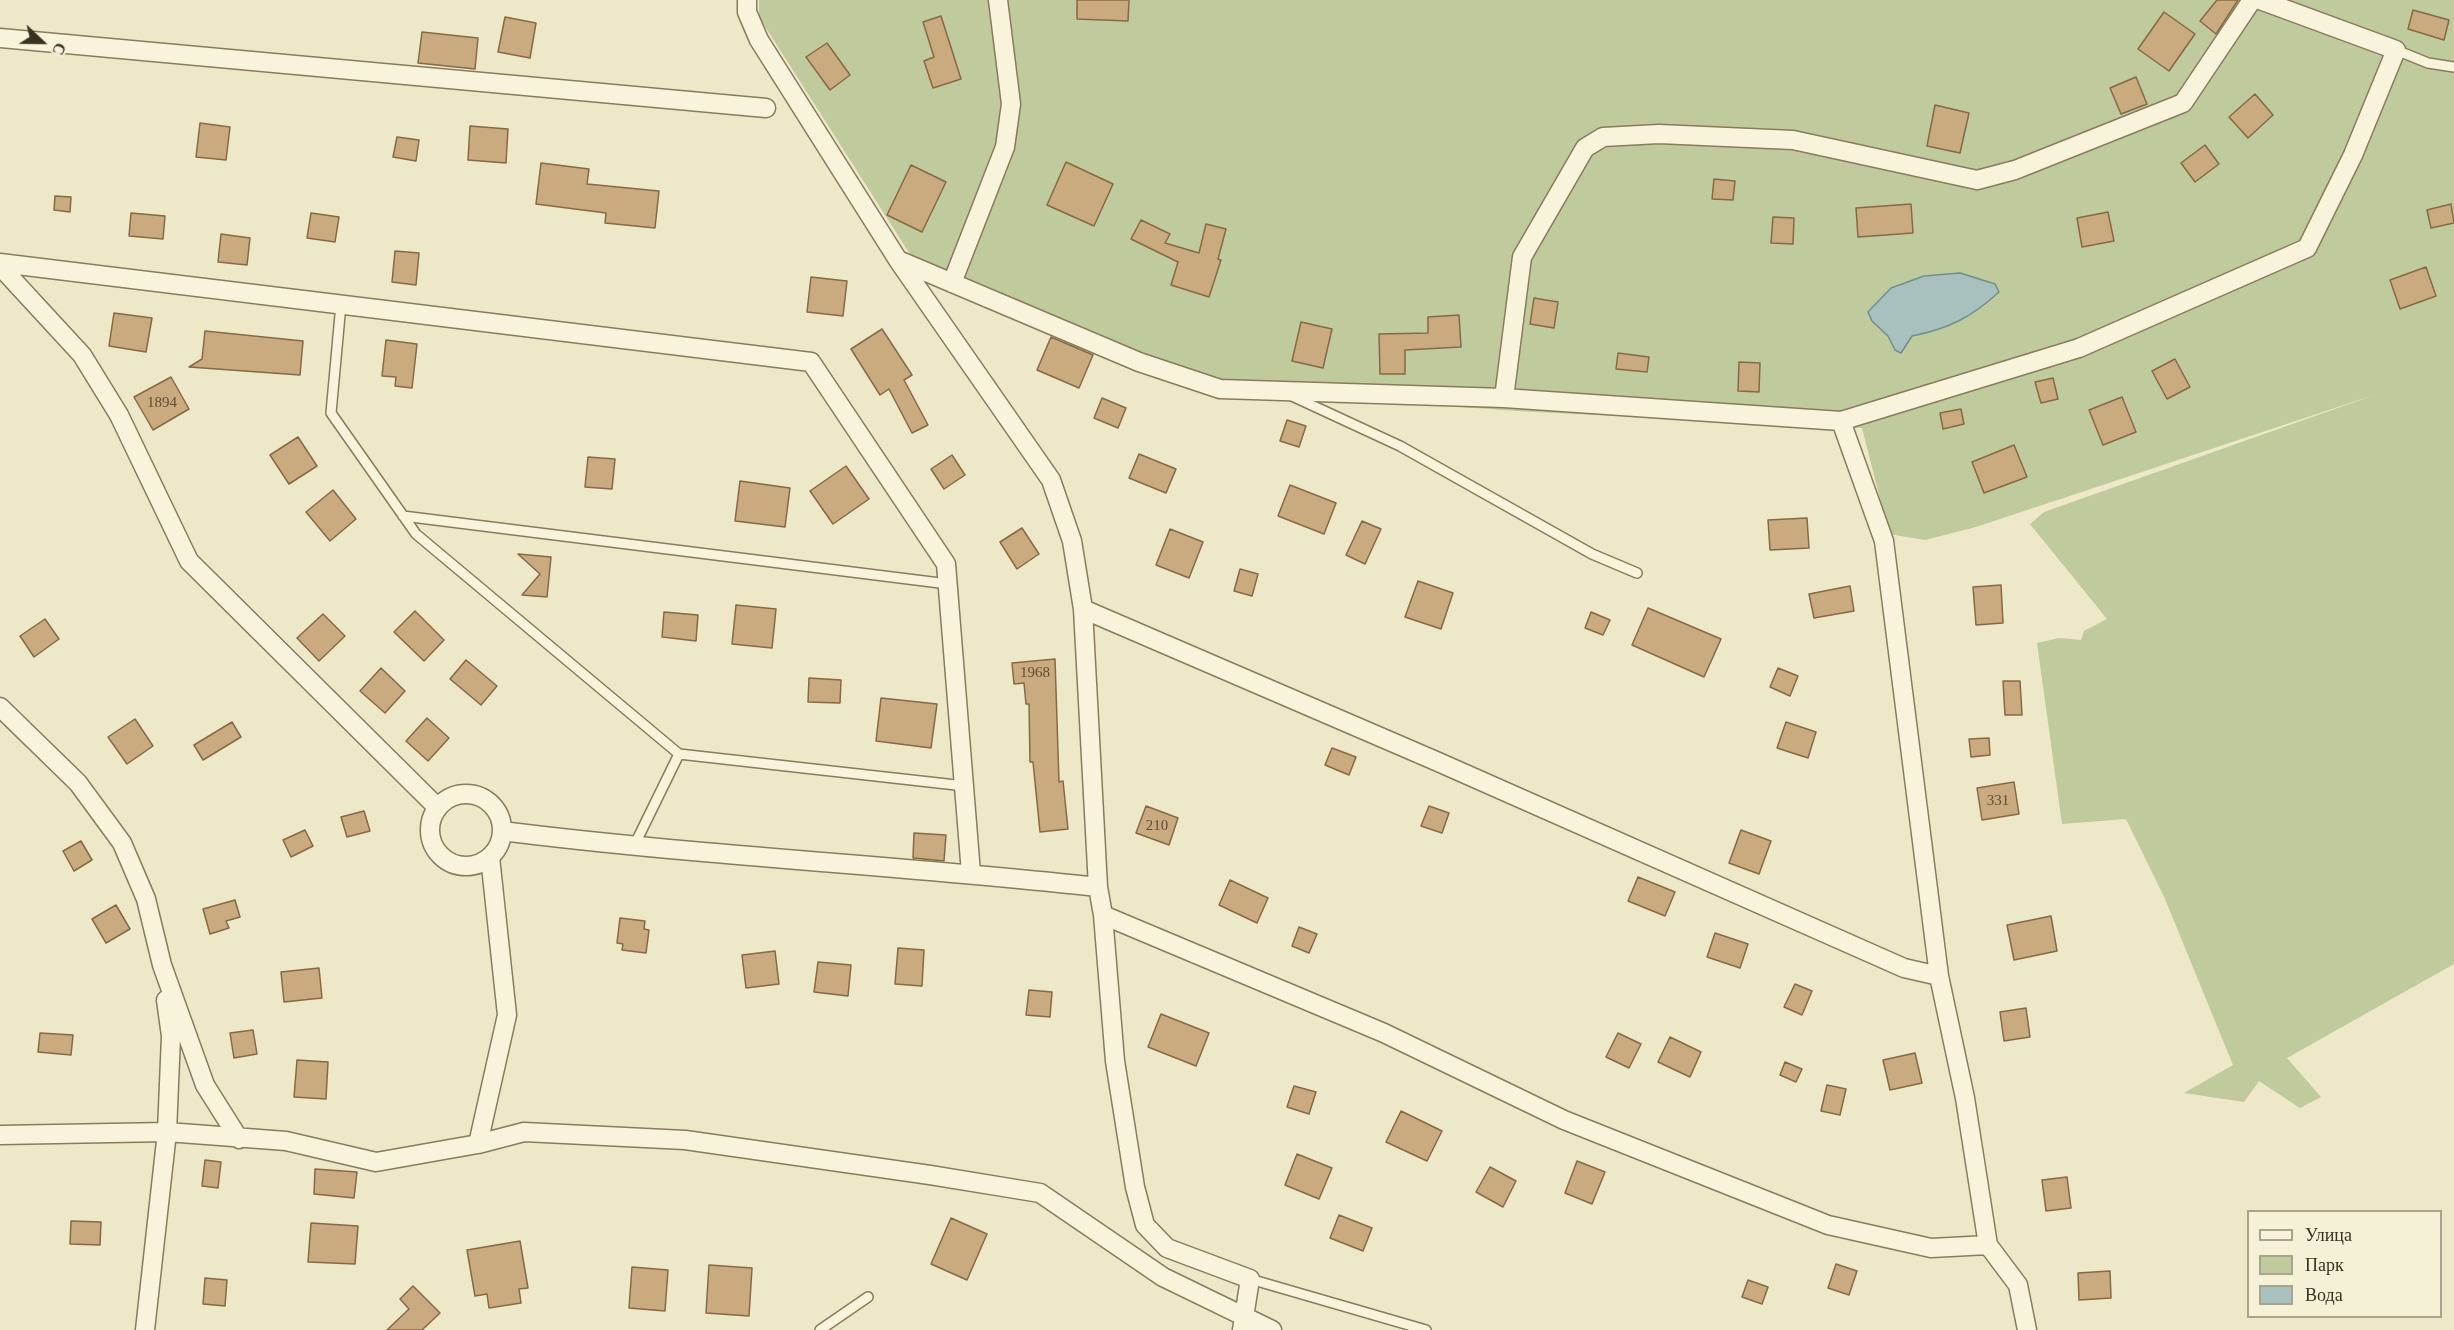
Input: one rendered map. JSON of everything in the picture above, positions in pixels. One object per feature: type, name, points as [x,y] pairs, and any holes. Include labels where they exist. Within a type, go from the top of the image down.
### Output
[{"type":"street","points":[[747,0],[747,12],[759,40],[898,260],[1051,480],[1072,541],[1083,609],[1098,887],[1103,915],[1115,1061],[1135,1187],[1145,1225],[1167,1248],[1250,1279],[1242,1324]]},
{"type":"street","points":[[952,283],[1005,147],[1011,104],[998,0]]},
{"type":"street","points":[[1504,398],[1522,257],[1585,148],[1603,137],[1659,134],[1793,140],[1977,180],[2015,170],[2183,103],[2252,0]]},
{"type":"street","points":[[898,260],[1180,378],[1220,389],[1286,393],[1504,398],[1841,421],[2079,348],[2307,248],[2353,155],[2396,50],[2260,0]]},
{"type":"street","points":[[0,38],[766,108]]},
{"type":"street","points":[[0,264],[811,362],[946,564],[971,873]]},
{"type":"street","points":[[0,264],[82,355],[119,415],[189,561],[438,808]]},
{"type":"street","points":[[1841,421],[1884,541],[1939,976],[1965,1098],[1988,1245],[2018,1285],[2027,1330]]},
{"type":"street","points":[[1083,609],[1436,761],[1904,969],[1939,976]]},
{"type":"street","points":[[0,706],[78,783],[122,843],[146,899],[162,965],[205,1085],[239,1139]]},
{"type":"street","points":[[456,795],[479,796],[496,810],[502,831],[501,841],[490,857],[468,866],[446,860],[432,841],[432,818],[438,808],[456,795]]},
{"type":"street","points":[[502,831],[633,848],[971,873],[1098,887]]},
{"type":"street","points":[[478,1144],[507,1016],[490,857]]},
{"type":"street","points":[[1103,915],[1384,1033],[1564,1120],[1828,1225],[1931,1248],[1988,1245]]},
{"type":"street","points":[[145,1330],[149,1311],[167,1132],[171,1036],[162,965]]},
{"type":"street","points":[[0,1135],[167,1132],[286,1141],[376,1162],[478,1144],[524,1132],[686,1140],[930,1175],[1040,1193],[1163,1277],[1242,1324],[1272,1330]]},
{"type":"lane","points":[[2396,50],[2428,63],[2454,67]]},
{"type":"lane","points":[[341,304],[331,413],[416,534],[679,754],[965,786]]},
{"type":"lane","points":[[1286,393],[1400,446],[1592,554],[1637,573]]},
{"type":"lane","points":[[404,516],[948,584]]},
{"type":"lane","points":[[633,848],[679,754]]},
{"type":"lane","points":[[1250,1279],[1426,1330]]},
{"type":"lane","points":[[820,1330],[868,1297]]},
{"type":"green space","points":[[759,0],[2454,0],[2454,964],[2287,1058],[2321,1097],[2300,1108],[2259,1081],[2244,1102],[2184,1093],[2233,1065],[2165,899],[2126,819],[2062,824],[2037,643],[2059,638],[2081,640],[2084,631],[2107,619],[2030,524],[2044,512],[2377,394],[1976,527],[1925,540],[1889,534],[1862,428],[1516,411],[1227,390],[913,259],[759,17]]},
{"type":"water","points":[[1960,273],[1995,284],[1999,292],[1959,321],[1937,330],[1912,336],[1901,353],[1895,350],[1888,336],[1872,321],[1868,312],[1891,288],[1924,276]]},
{"type":"building","points":[[1077,0],[1129,0],[1128,21],[1077,19]]},
{"type":"building","points":[[2217,0],[2238,0],[2216,34],[2200,21]]},
{"type":"building","points":[[2413,10],[2449,20],[2444,40],[2408,29]]},
{"type":"building","points":[[2164,12],[2195,34],[2169,71],[2138,49]]},
{"type":"building","points":[[941,16],[961,79],[933,88],[924,61],[934,57],[923,22]]},
{"type":"building","points":[[505,17],[536,23],[530,58],[498,52]]},
{"type":"building","points":[[422,32],[478,38],[475,69],[418,63]]},
{"type":"building","points":[[827,43],[850,75],[830,90],[806,57]]},
{"type":"building","points":[[2136,77],[2147,104],[2121,114],[2110,88]]},
{"type":"building","points":[[2255,94],[2273,115],[2248,138],[2229,117]]},
{"type":"building","points":[[1935,105],[1969,113],[1960,153],[1927,146]]},
{"type":"building","points":[[200,123],[230,127],[226,160],[196,157]]},
{"type":"building","points":[[470,126],[508,129],[506,163],[468,160]]},
{"type":"building","points":[[397,137],[419,140],[416,161],[393,157]]},
{"type":"building","points":[[2205,145],[2219,164],[2195,182],[2181,163]]},
{"type":"building","points":[[1066,162],[1113,184],[1094,226],[1047,205]]},
{"type":"building","points":[[541,163],[589,169],[587,184],[659,191],[655,228],[605,223],[606,213],[536,204]]},
{"type":"building","points":[[911,165],[946,182],[922,232],[887,215]]},
{"type":"building","points":[[1714,179],[1735,181],[1733,200],[1712,199]]},
{"type":"building","points":[[55,196],[71,197],[70,212],[54,210]]},
{"type":"building","points":[[1911,204],[1913,233],[1858,237],[1856,208]]},
{"type":"building","points":[[2451,204],[2454,223],[2431,228],[2427,210]]},
{"type":"building","points":[[2108,212],[2114,241],[2082,247],[2077,218]]},
{"type":"building","points":[[131,213],[165,216],[163,239],[129,236]]},
{"type":"building","points":[[311,213],[339,217],[335,242],[307,238]]},
{"type":"building","points":[[1773,217],[1794,218],[1793,244],[1771,243]]},
{"type":"building","points":[[1141,220],[1170,234],[1165,243],[1199,253],[1206,224],[1226,229],[1218,259],[1221,260],[1209,297],[1171,285],[1178,262],[1131,239]]},
{"type":"building","points":[[221,234],[250,238],[247,265],[218,262]]},
{"type":"building","points":[[395,251],[419,253],[416,285],[392,282]]},
{"type":"building","points":[[2426,267],[2436,296],[2400,309],[2390,280]]},
{"type":"building","points":[[811,277],[847,281],[843,316],[807,312]]},
{"type":"building","points":[[1534,298],[1558,302],[1554,328],[1530,324]]},
{"type":"building","points":[[114,313],[152,318],[146,352],[109,346]]},
{"type":"building","points":[[1459,315],[1461,347],[1405,350],[1405,374],[1380,374],[1379,334],[1428,333],[1428,317]]},
{"type":"building","points":[[1301,322],[1332,329],[1323,368],[1292,361]]},
{"type":"building","points":[[882,329],[912,375],[904,380],[928,425],[912,433],[889,389],[880,395],[851,349]]},
{"type":"building","points":[[205,331],[303,341],[300,375],[189,367],[202,359]]},
{"type":"building","points":[[1051,337],[1093,355],[1079,388],[1037,370]]},
{"type":"building","points":[[386,340],[417,344],[412,388],[395,386],[396,377],[382,376]]},
{"type":"building","points":[[1618,353],[1649,357],[1647,372],[1616,369]]},
{"type":"building","points":[[2175,359],[2190,387],[2167,399],[2152,371]]},
{"type":"building","points":[[1739,362],[1760,363],[1759,392],[1738,391]]},
{"type":"building","points":[[171,377],[189,409],[153,430],[134,397]]},
{"type":"building","points":[[2053,378],[2058,399],[2041,403],[2035,382]]},
{"type":"building","points":[[2122,397],[2136,432],[2103,445],[2089,410]]},
{"type":"building","points":[[1102,398],[1126,408],[1118,428],[1094,418]]},
{"type":"building","points":[[1961,409],[1964,424],[1943,429],[1940,413]]},
{"type":"building","points":[[1287,420],[1306,426],[1299,447],[1280,441]]},
{"type":"building","points":[[298,437],[317,466],[289,484],[270,455]]},
{"type":"building","points":[[2014,445],[2027,477],[1984,493],[1972,462]]},
{"type":"building","points":[[1139,454],[1176,469],[1166,493],[1129,478]]},
{"type":"building","points":[[952,455],[965,475],[944,489],[931,469]]},
{"type":"building","points":[[588,457],[615,459],[612,489],[585,487]]},
{"type":"building","points":[[846,466],[869,499],[833,524],[810,491]]},
{"type":"building","points":[[740,481],[790,488],[785,527],[735,521]]},
{"type":"building","points":[[1290,485],[1336,503],[1324,534],[1278,516]]},
{"type":"building","points":[[333,490],[356,519],[330,541],[306,512]]},
{"type":"building","points":[[1807,518],[1809,548],[1770,550],[1768,520]]},
{"type":"building","points":[[1362,521],[1381,529],[1365,564],[1346,555]]},
{"type":"building","points":[[1022,528],[1039,554],[1017,569],[1000,542]]},
{"type":"building","points":[[1170,529],[1203,542],[1189,578],[1156,565]]},
{"type":"building","points":[[518,554],[551,557],[547,597],[522,595],[540,574]]},
{"type":"building","points":[[1240,569],[1258,574],[1252,596],[1234,591]]},
{"type":"building","points":[[1418,581],[1453,593],[1441,629],[1405,617]]},
{"type":"building","points":[[2001,585],[2003,623],[1976,625],[1973,587]]},
{"type":"building","points":[[1850,586],[1854,611],[1814,618],[1809,594]]},
{"type":"building","points":[[736,605],[776,609],[772,648],[732,644]]},
{"type":"building","points":[[1648,608],[1721,639],[1704,677],[1632,645]]},
{"type":"building","points":[[415,611],[444,640],[424,661],[394,632]]},
{"type":"building","points":[[664,612],[698,615],[696,641],[662,637]]},
{"type":"building","points":[[1591,612],[1610,620],[1603,635],[1585,628]]},
{"type":"building","points":[[323,614],[345,636],[319,661],[297,638]]},
{"type":"building","points":[[45,619],[59,639],[34,657],[20,636]]},
{"type":"building","points":[[1055,659],[1059,782],[1063,781],[1068,829],[1040,832],[1033,762],[1030,762],[1029,704],[1026,704],[1024,683],[1014,684],[1012,663]]},
{"type":"building","points":[[466,660],[497,686],[481,705],[450,679]]},
{"type":"building","points":[[381,668],[405,691],[385,713],[360,691]]},
{"type":"building","points":[[1778,668],[1798,676],[1790,696],[1770,687]]},
{"type":"building","points":[[809,678],[841,680],[840,703],[808,702]]},
{"type":"building","points":[[2003,681],[2020,681],[2022,715],[2005,715]]},
{"type":"building","points":[[881,698],[937,704],[931,748],[876,741]]},
{"type":"building","points":[[427,718],[449,738],[428,761],[406,741]]},
{"type":"building","points":[[135,719],[153,746],[127,764],[108,737]]},
{"type":"building","points":[[232,722],[241,737],[203,760],[194,745]]},
{"type":"building","points":[[1786,722],[1816,732],[1808,758],[1777,748]]},
{"type":"building","points":[[1989,738],[1990,755],[1971,757],[1969,739]]},
{"type":"building","points":[[1332,748],[1356,757],[1349,775],[1325,765]]},
{"type":"building","points":[[2014,782],[2019,814],[1982,820],[1977,788]]},
{"type":"building","points":[[1146,806],[1178,818],[1169,845],[1136,833]]},
{"type":"building","points":[[1429,806],[1449,813],[1442,833],[1421,826]]},
{"type":"building","points":[[364,811],[370,831],[347,837],[341,817]]},
{"type":"building","points":[[305,830],[313,846],[291,857],[283,840]]},
{"type":"building","points":[[1741,830],[1771,841],[1759,874],[1729,863]]},
{"type":"building","points":[[914,833],[946,835],[944,861],[913,858]]},
{"type":"building","points":[[81,841],[92,860],[74,871],[63,851]]},
{"type":"building","points":[[1638,877],[1675,892],[1665,916],[1628,901]]},
{"type":"building","points":[[1230,880],[1268,898],[1257,923],[1219,905]]},
{"type":"building","points":[[235,900],[240,917],[226,921],[229,928],[210,934],[203,909]]},
{"type":"building","points":[[116,905],[130,929],[106,943],[92,919]]},
{"type":"building","points":[[2051,916],[2057,951],[2014,960],[2007,925]]},
{"type":"building","points":[[620,918],[645,921],[644,929],[649,930],[646,953],[622,950],[623,944],[617,943]]},
{"type":"building","points":[[1299,927],[1317,934],[1309,953],[1292,946]]},
{"type":"building","points":[[1715,933],[1748,944],[1740,968],[1707,957]]},
{"type":"building","points":[[898,948],[924,950],[922,986],[895,984]]},
{"type":"building","points":[[775,951],[779,984],[746,988],[742,955]]},
{"type":"building","points":[[818,962],[851,965],[848,996],[814,992]]},
{"type":"building","points":[[319,968],[322,998],[284,1002],[281,972]]},
{"type":"building","points":[[1795,984],[1812,991],[1802,1015],[1784,1007]]},
{"type":"building","points":[[1029,990],[1052,992],[1050,1017],[1026,1015]]},
{"type":"building","points":[[2026,1008],[2030,1037],[2004,1041],[2000,1012]]},
{"type":"building","points":[[1161,1014],[1209,1033],[1196,1066],[1148,1047]]},
{"type":"building","points":[[253,1030],[257,1054],[234,1058],[230,1033]]},
{"type":"building","points":[[40,1033],[73,1035],[71,1055],[38,1052]]},
{"type":"building","points":[[1618,1033],[1641,1044],[1629,1068],[1606,1057]]},
{"type":"building","points":[[1670,1037],[1701,1052],[1690,1077],[1658,1062]]},
{"type":"building","points":[[1915,1053],[1922,1083],[1890,1090],[1883,1060]]},
{"type":"building","points":[[297,1060],[328,1062],[326,1099],[294,1097]]},
{"type":"building","points":[[1785,1062],[1802,1069],[1796,1082],[1780,1075]]},
{"type":"building","points":[[1827,1085],[1846,1089],[1840,1115],[1821,1111]]},
{"type":"building","points":[[1294,1086],[1316,1092],[1309,1114],[1287,1107]]},
{"type":"building","points":[[1401,1111],[1442,1131],[1427,1161],[1386,1142]]},
{"type":"building","points":[[1297,1154],[1332,1168],[1319,1199],[1285,1185]]},
{"type":"building","points":[[205,1160],[221,1162],[218,1188],[202,1186]]},
{"type":"building","points":[[1577,1161],[1605,1172],[1592,1204],[1565,1193]]},
{"type":"building","points":[[1490,1167],[1516,1181],[1503,1207],[1476,1192]]},
{"type":"building","points":[[315,1169],[357,1172],[354,1198],[314,1194]]},
{"type":"building","points":[[2067,1177],[2071,1208],[2046,1211],[2042,1180]]},
{"type":"building","points":[[1339,1215],[1372,1228],[1363,1251],[1330,1238]]},
{"type":"building","points":[[951,1218],[987,1234],[967,1280],[931,1264]]},
{"type":"building","points":[[71,1221],[101,1222],[100,1245],[70,1244]]},
{"type":"building","points":[[311,1223],[358,1226],[355,1264],[308,1262]]},
{"type":"building","points":[[520,1241],[528,1288],[519,1289],[521,1303],[489,1308],[487,1294],[475,1296],[467,1250]]},
{"type":"building","points":[[1836,1264],[1857,1271],[1849,1295],[1828,1288]]},
{"type":"building","points":[[709,1265],[752,1268],[749,1316],[706,1313]]},
{"type":"building","points":[[632,1267],[668,1270],[665,1311],[629,1308]]},
{"type":"building","points":[[2110,1271],[2111,1298],[2079,1300],[2078,1273]]},
{"type":"building","points":[[205,1278],[227,1280],[225,1306],[203,1304]]},
{"type":"building","points":[[1748,1280],[1768,1287],[1762,1304],[1742,1297]]},
{"type":"building","points":[[413,1286],[440,1313],[422,1330],[387,1330],[409,1309],[400,1299]]}]
